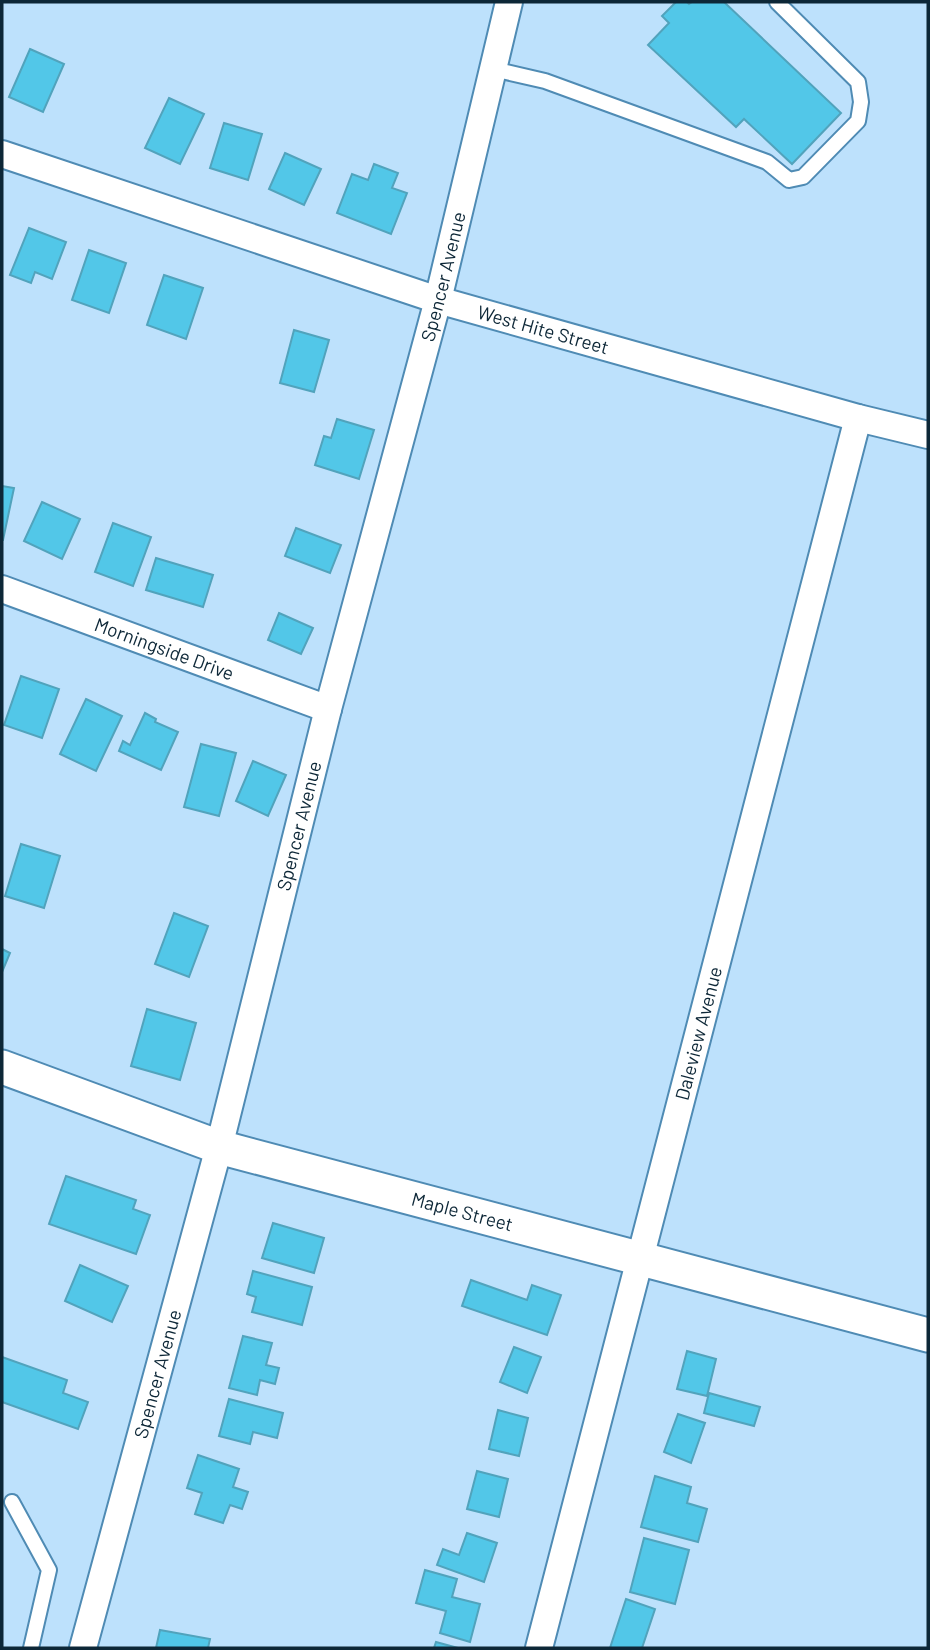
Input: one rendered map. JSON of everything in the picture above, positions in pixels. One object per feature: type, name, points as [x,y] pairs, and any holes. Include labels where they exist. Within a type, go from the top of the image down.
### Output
[{"type":"street","name":"Spencer Avenue","points":[[83,1648],[219,1147],[328,709],[438,300],[509,2]]},
{"type":"street","name":"West Hite Street","points":[[2,154],[438,300],[858,418],[928,435]]},
{"type":"street","name":"Daleview Avenue","points":[[539,1648],[858,418]]},
{"type":"street","name":"Morningside Drive","points":[[2,589],[328,709]]},
{"type":"street","name":"Maple Street","points":[[2,1067],[219,1147],[928,1335]]},
{"type":"lane","points":[[493,69],[545,81],[767,162],[789,180],[803,177],[858,121],[861,102],[858,82],[778,2]]},
{"type":"lane","points":[[12,1502],[49,1570],[31,1648]]},
{"type":"building","points":[[676,2],[724,2],[841,113],[792,164],[744,119],[736,127],[648,45],[669,23],[662,16]]},
{"type":"building","points":[[30,49],[64,64],[43,112],[9,97]]},
{"type":"building","points":[[169,98],[204,114],[180,164],[145,148]]},
{"type":"building","points":[[224,123],[262,134],[248,180],[210,168]]},
{"type":"building","points":[[285,153],[321,169],[304,205],[269,189]]},
{"type":"building","points":[[374,164],[398,173],[392,188],[407,193],[391,234],[337,213],[352,174],[368,180]]},
{"type":"building","points":[[29,228],[66,242],[52,279],[35,272],[31,283],[10,275]]},
{"type":"building","points":[[89,250],[126,263],[109,313],[72,300]]},
{"type":"building","points":[[164,275],[203,288],[186,339],[147,325]]},
{"type":"building","points":[[294,330],[329,340],[314,392],[280,383]]},
{"type":"building","points":[[337,419],[374,430],[359,479],[315,465],[324,436],[331,438]]},
{"type":"building","points":[[2,486],[14,488],[3,540],[2,540]]},
{"type":"building","points":[[42,502],[80,519],[62,559],[24,541]]},
{"type":"building","points":[[113,523],[151,537],[133,586],[95,572]]},
{"type":"building","points":[[296,528],[341,545],[330,573],[285,556]]},
{"type":"building","points":[[156,558],[213,575],[203,607],[146,590]]},
{"type":"building","points":[[279,613],[313,628],[301,654],[268,640]]},
{"type":"building","points":[[21,676],[59,689],[42,738],[4,725]]},
{"type":"building","points":[[86,699],[122,716],[96,771],[60,754]]},
{"type":"building","points":[[145,713],[156,719],[155,722],[178,732],[161,770],[119,751],[123,741],[130,745]]},
{"type":"building","points":[[201,744],[236,753],[219,816],[184,807]]},
{"type":"building","points":[[253,761],[286,775],[268,816],[236,801]]},
{"type":"building","points":[[21,844],[60,856],[44,908],[5,896]]},
{"type":"building","points":[[174,913],[208,926],[189,977],[155,964]]},
{"type":"building","points":[[2,949],[10,953],[2,972]]},
{"type":"building","points":[[147,1009],[196,1023],[180,1080],[131,1066]]},
{"type":"building","points":[[66,1176],[136,1200],[133,1209],[150,1215],[136,1254],[49,1224]]},
{"type":"building","points":[[273,1223],[324,1238],[314,1273],[262,1258]]},
{"type":"building","points":[[80,1265],[128,1286],[112,1322],[65,1301]]},
{"type":"building","points":[[253,1271],[312,1287],[302,1325],[252,1312],[256,1297],[247,1294]]},
{"type":"building","points":[[471,1280],[527,1300],[532,1285],[561,1295],[547,1335],[462,1306]]},
{"type":"building","points":[[243,1336],[272,1343],[266,1365],[279,1368],[275,1384],[260,1380],[257,1395],[229,1388]]},
{"type":"building","points":[[514,1347],[541,1357],[527,1393],[500,1382]]},
{"type":"building","points":[[687,1351],[716,1359],[707,1396],[677,1389]]},
{"type":"building","points":[[2,1357],[67,1380],[63,1393],[88,1402],[78,1429],[2,1402]]},
{"type":"building","points":[[709,1393],[760,1407],[754,1426],[704,1413]]},
{"type":"building","points":[[229,1399],[283,1413],[277,1438],[253,1432],[250,1444],[219,1436]]},
{"type":"building","points":[[498,1410],[528,1418],[519,1456],[489,1449]]},
{"type":"building","points":[[678,1414],[705,1423],[691,1463],[664,1452]]},
{"type":"building","points":[[198,1455],[239,1469],[233,1487],[248,1492],[242,1509],[230,1505],[223,1523],[195,1514],[202,1493],[187,1488]]},
{"type":"building","points":[[477,1471],[508,1479],[499,1517],[467,1509]]},
{"type":"building","points":[[655,1476],[691,1487],[687,1503],[707,1509],[698,1542],[641,1527]]},
{"type":"building","points":[[467,1533],[497,1543],[484,1582],[437,1565],[443,1549],[459,1555]]},
{"type":"building","points":[[644,1538],[689,1550],[675,1604],[630,1592]]},
{"type":"building","points":[[425,1570],[457,1579],[452,1597],[480,1604],[470,1642],[440,1633],[446,1611],[416,1603]]},
{"type":"building","points":[[626,1599],[655,1609],[642,1648],[610,1648]]},
{"type":"building","points":[[160,1630],[210,1639],[208,1648],[156,1648]]},
{"type":"building","points":[[436,1642],[458,1648],[434,1648]]}]
